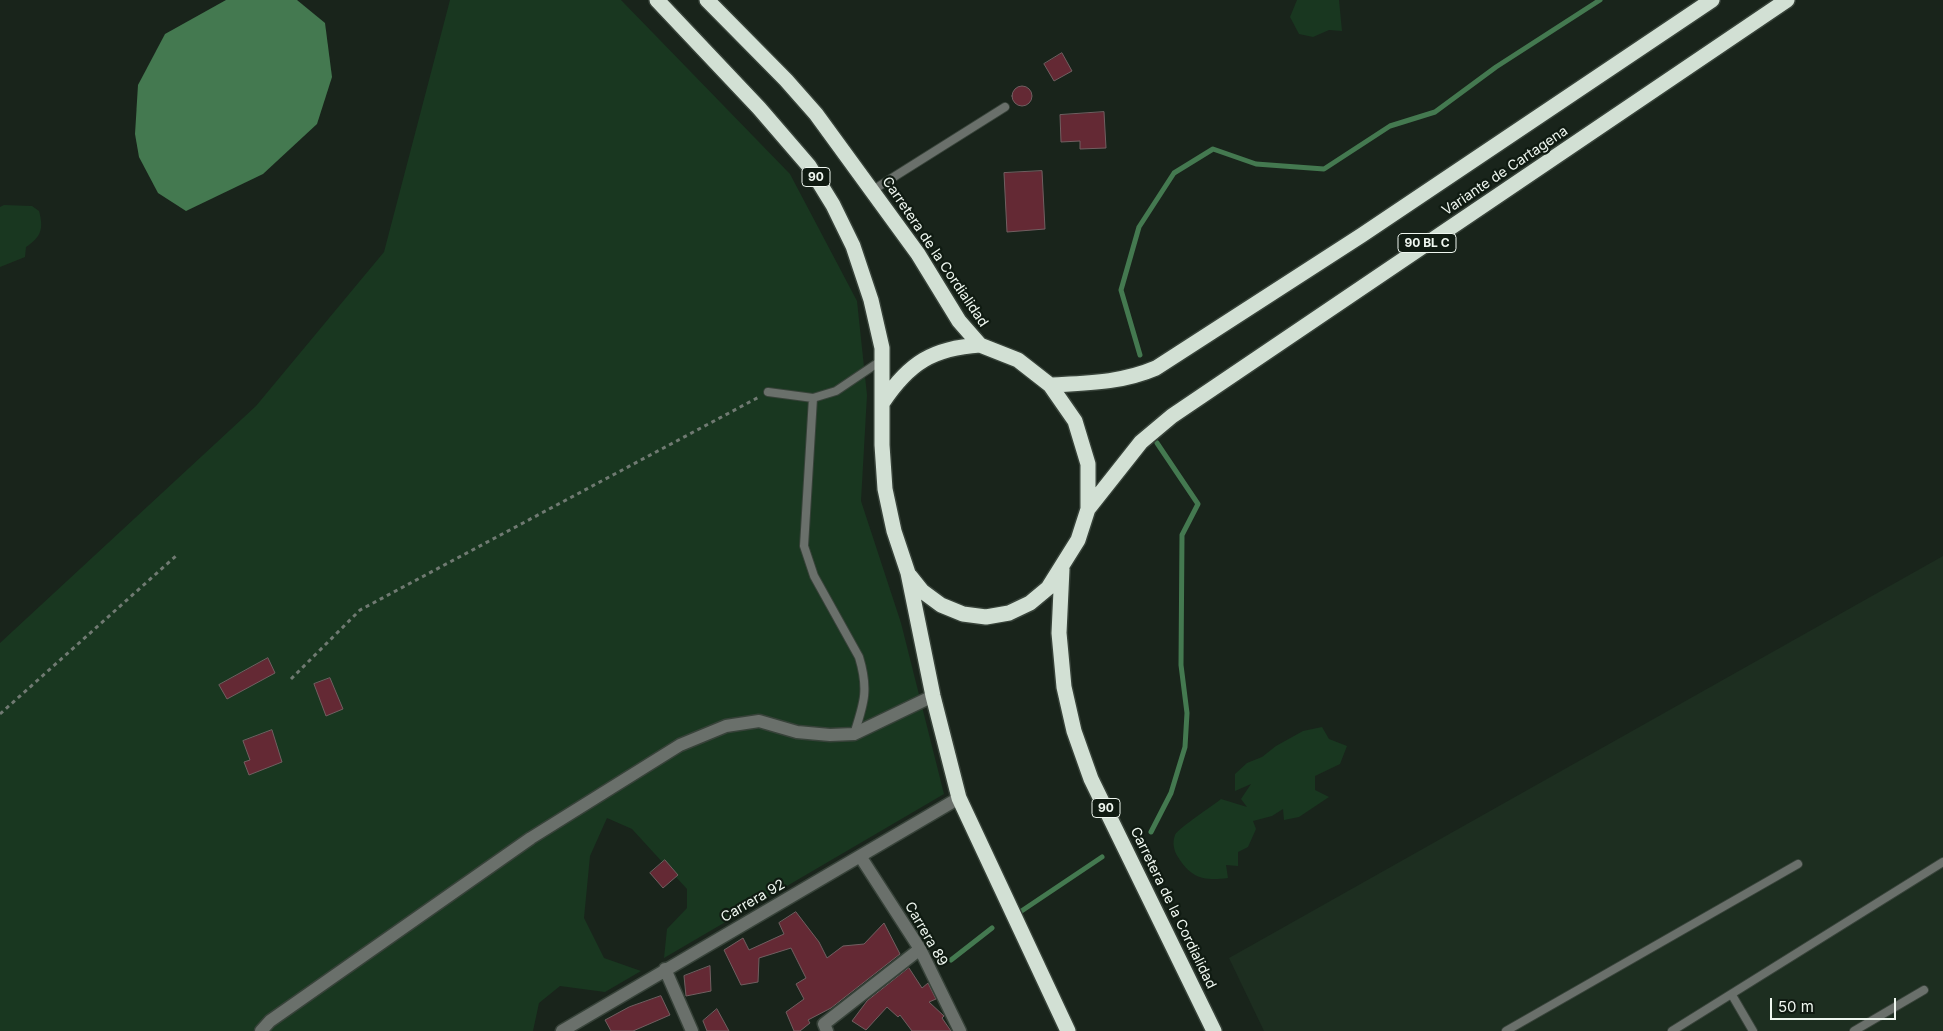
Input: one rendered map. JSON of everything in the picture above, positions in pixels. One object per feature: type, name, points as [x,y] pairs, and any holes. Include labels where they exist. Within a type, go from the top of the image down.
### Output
[{"type":"highway","name":"90","points":[[657,0],[759,108],[808,166],[833,205],[853,246],[872,300],[884,359],[884,402]]},
{"type":"highway","name":"Carretera de la Cordialidad","points":[[707,0],[786,80],[816,114],[918,254],[959,321],[980,345],[1018,360],[1050,385],[1075,421],[1088,464],[1088,508],[1078,540],[1062,569],[1058,633],[1064,687],[1074,731],[1091,779],[1214,1031]]},
{"type":"highway","name":"Variante de Cartagena","points":[[1050,385],[1109,382],[1128,378],[1156,368],[1362,235],[1712,0]]},
{"type":"highway","name":"Variante de Cartagena","points":[[1088,508],[1141,442],[1172,416],[1787,0]]},
{"type":"highway","points":[[980,345],[956,347],[934,354],[920,361],[896,382],[884,402],[882,445],[885,489],[894,532],[908,573],[933,696],[959,798],[1068,1031]]},
{"type":"highway","points":[[908,573],[922,591],[941,605],[963,614],[986,617],[1009,613],[1030,603],[1048,588],[1062,569]]},
{"type":"street","points":[[260,1031],[270,1021],[531,838],[680,745],[726,726],[759,722],[797,732],[830,735],[854,734],[933,696]]},
{"type":"street","name":"Carrera 92","points":[[562,1031],[959,798]]},
{"type":"street","name":"Carrera 89","points":[[860,856],[920,949],[960,1031]]},
{"type":"street","points":[[825,1028],[920,949]]},
{"type":"street","points":[[665,969],[692,1031]]},
{"type":"lane","points":[[873,190],[1005,107]]},
{"type":"lane","points":[[768,392],[813,398],[836,392],[884,359]]},
{"type":"lane","points":[[813,398],[804,546],[814,576],[859,657],[862,667],[866,696],[854,734]]},
{"type":"lane","points":[[1672,1031],[1943,862]]},
{"type":"lane","points":[[1506,1031],[1798,864]]},
{"type":"lane","points":[[1854,1031],[1924,990]]},
{"type":"lane","points":[[1732,995],[1753,1031]]},
{"type":"path","points":[[291,679],[360,610],[768,392]]},
{"type":"path","points":[[0,714],[177,555]]},
{"type":"shaded area","points":[[226,0],[297,0],[325,23],[332,77],[317,124],[263,174],[186,211],[158,193],[139,157],[135,134],[138,85],[165,34]]},
{"type":"shaded area","points":[[450,0],[621,0],[790,174],[857,301],[867,395],[861,501],[901,623],[944,794],[664,958],[667,929],[687,908],[687,889],[632,829],[607,818],[590,856],[584,918],[604,958],[641,971],[605,992],[560,986],[539,1003],[533,1031],[0,1031],[0,643],[256,406],[384,252]]},
{"type":"shaded area","points":[[1297,0],[1339,0],[1342,31],[1329,30],[1313,37],[1299,34],[1290,17]]},
{"type":"shaded area","points":[[4,205],[32,206],[39,211],[41,228],[35,240],[26,247],[25,257],[0,267],[0,207]]},
{"type":"shaded area","points":[[1943,556],[1943,1031],[1264,1031],[1229,958]]},
{"type":"shaded area","points":[[1322,727],[1329,739],[1347,746],[1340,764],[1315,776],[1315,790],[1329,797],[1299,817],[1284,820],[1283,809],[1272,816],[1253,821],[1256,829],[1248,847],[1238,852],[1238,866],[1226,865],[1228,878],[1205,878],[1188,870],[1175,850],[1175,835],[1189,822],[1221,799],[1247,807],[1241,799],[1251,784],[1235,791],[1235,774],[1247,763],[1262,757],[1276,746],[1303,731]]},
{"type":"building","points":[[1062,53],[1072,71],[1054,81],[1044,64]]},
{"type":"building","points":[[1018,86],[1026,86],[1032,92],[1032,100],[1026,106],[1018,106],[1012,100],[1012,92]]},
{"type":"building","points":[[1104,112],[1106,148],[1080,149],[1080,141],[1061,142],[1060,115]]},
{"type":"building","points":[[1042,171],[1045,229],[1007,232],[1004,173]]},
{"type":"building","points":[[268,658],[275,673],[227,699],[219,685]]},
{"type":"building","points":[[330,678],[343,709],[326,716],[314,684]]},
{"type":"building","points":[[272,730],[282,762],[249,775],[244,762],[250,760],[243,741]]},
{"type":"building","points":[[665,860],[678,875],[663,888],[650,873]]},
{"type":"building","points":[[796,912],[819,942],[827,958],[843,946],[864,944],[884,923],[900,954],[831,1008],[808,1020],[810,1023],[800,1031],[794,1031],[786,1012],[804,999],[796,984],[806,978],[791,948],[759,958],[758,982],[741,985],[724,950],[743,938],[749,950],[784,934],[779,923]]},
{"type":"building","points":[[710,966],[711,991],[686,996],[684,976]]},
{"type":"building","points":[[909,968],[922,988],[928,983],[936,999],[929,1002],[944,1016],[942,1018],[951,1031],[912,1031],[900,1015],[898,1017],[887,1007],[866,1030],[852,1021],[867,1001]]},
{"type":"building","points":[[661,996],[670,1015],[633,1031],[611,1031],[605,1020],[629,1007]]},
{"type":"building","points":[[717,1009],[729,1031],[707,1031],[703,1021]]},
{"type":"waterway","points":[[1140,355],[1121,290],[1139,227],[1174,173],[1213,149],[1256,164],[1324,169],[1390,126],[1435,112],[1496,67],[1600,0]]},
{"type":"waterway","points":[[1151,832],[1171,793],[1185,747],[1187,713],[1181,665],[1182,535],[1198,504],[1157,443]]},
{"type":"waterway","points":[[1020,912],[1102,857]]},
{"type":"waterway","points":[[951,960],[992,928]]}]
